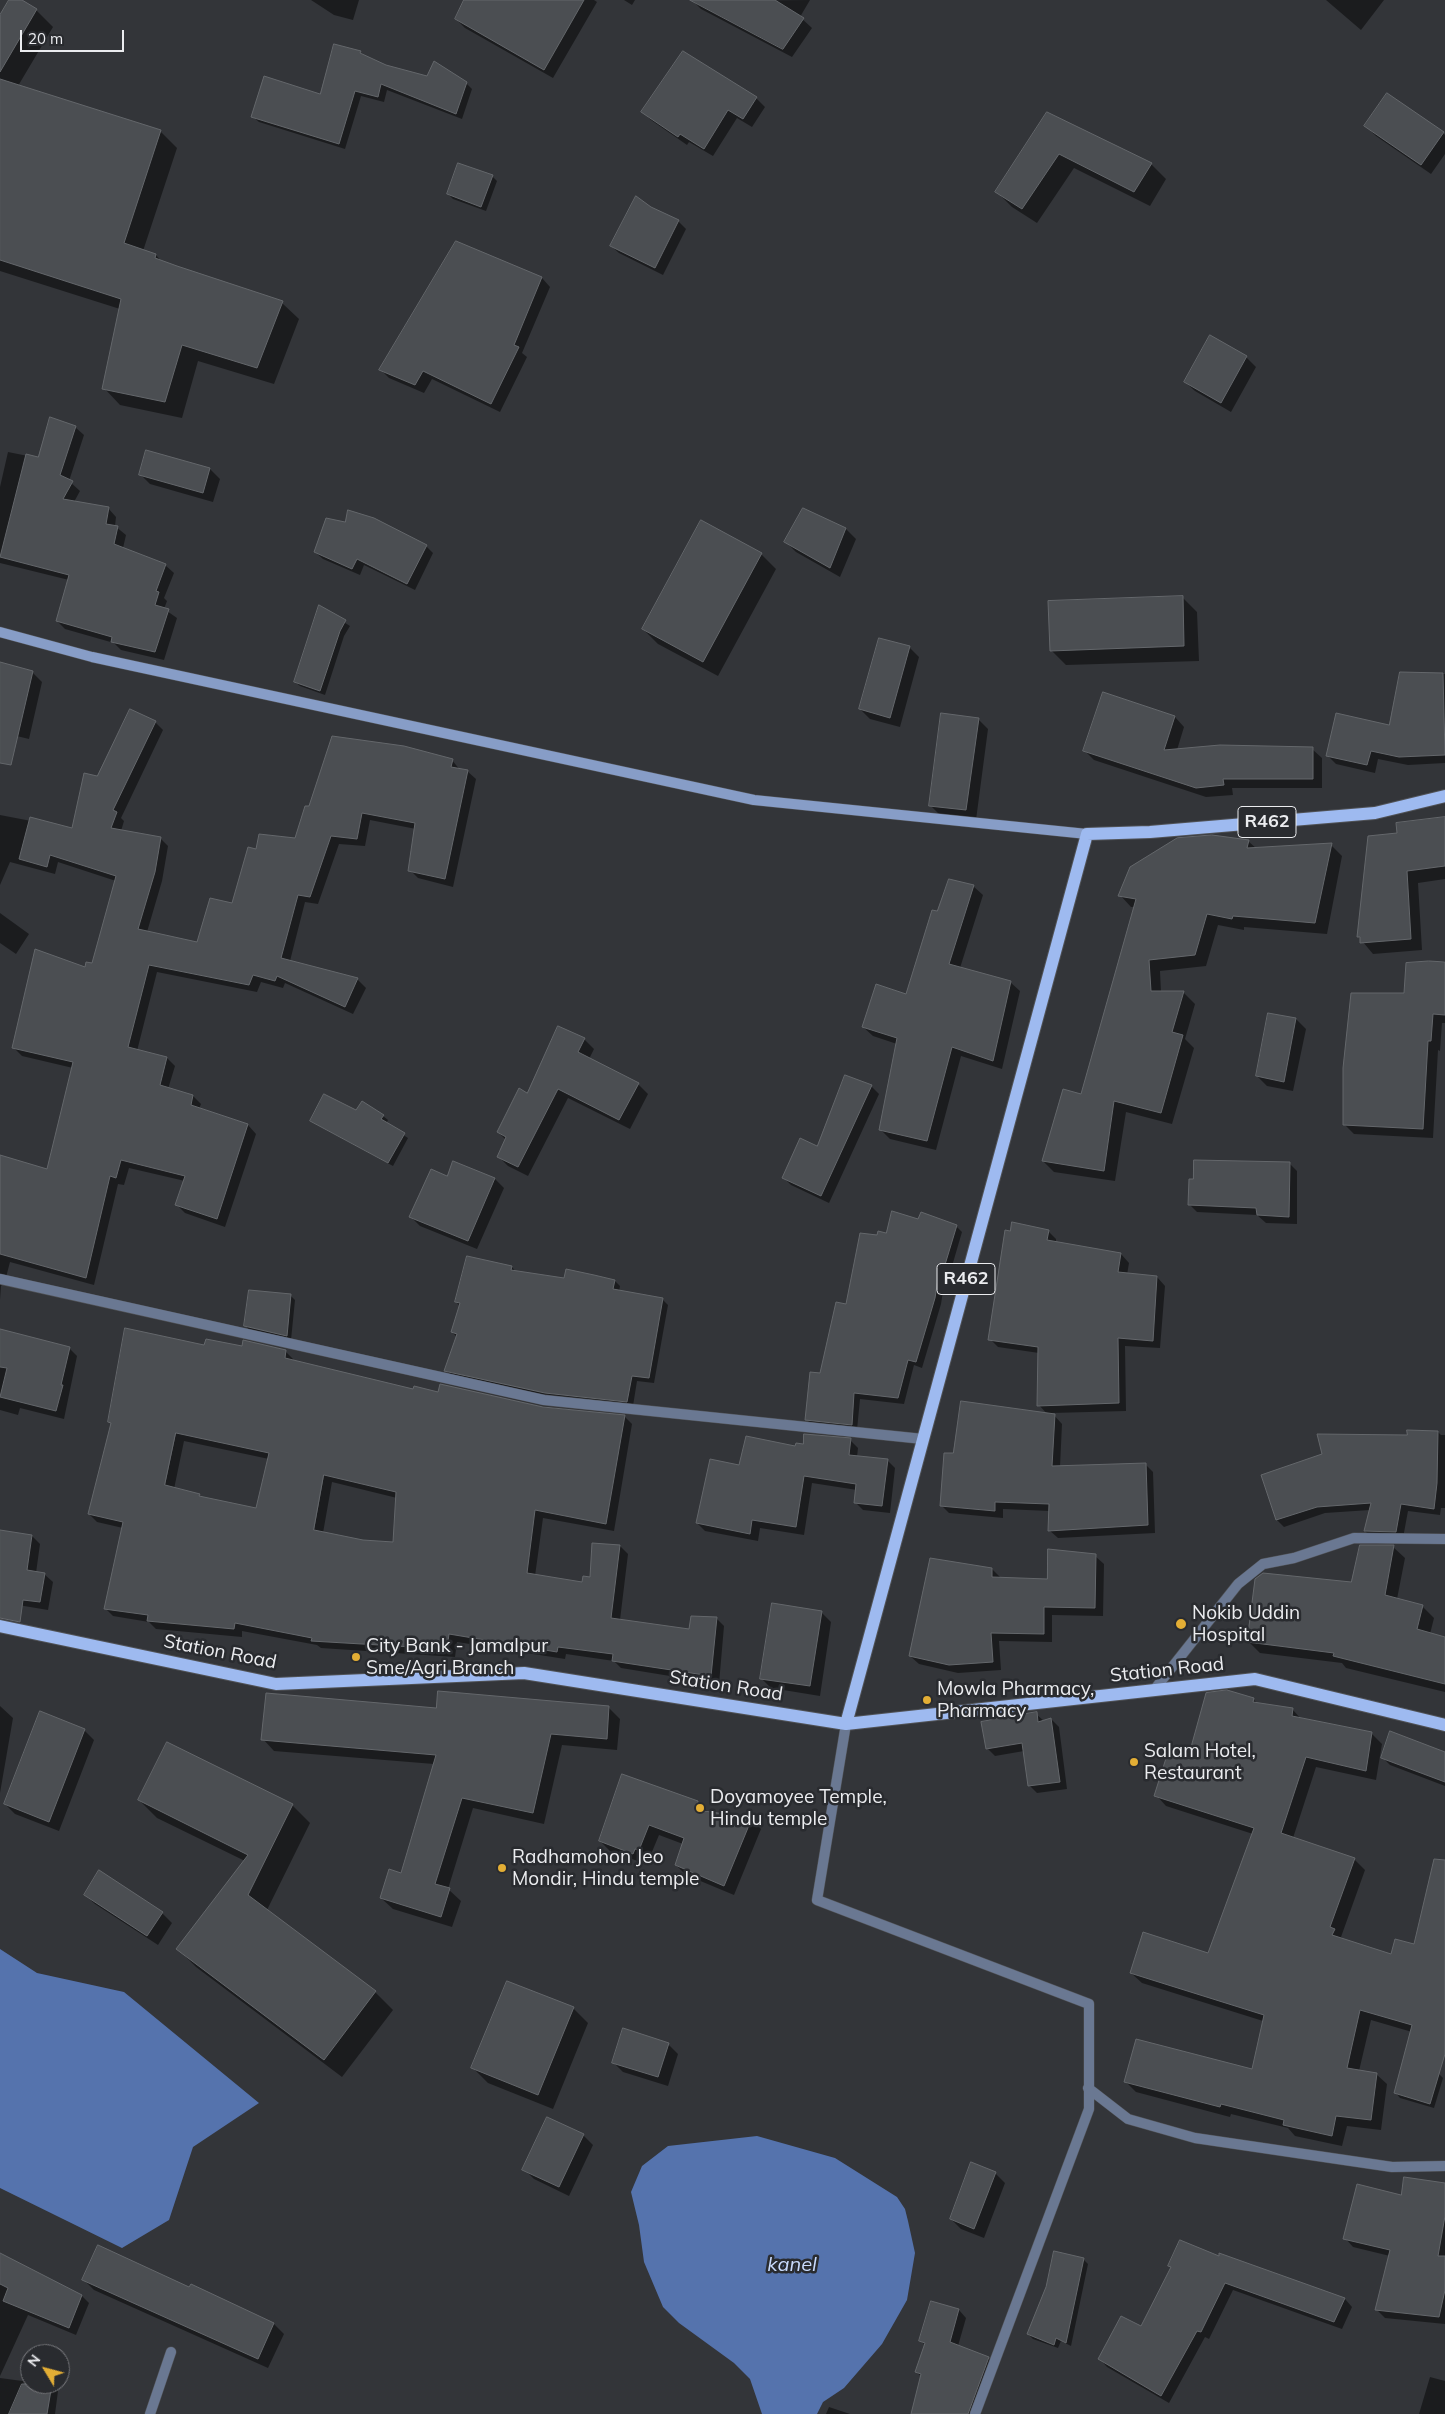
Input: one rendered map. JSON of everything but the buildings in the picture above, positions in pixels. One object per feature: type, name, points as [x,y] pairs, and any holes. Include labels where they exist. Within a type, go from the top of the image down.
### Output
[{"type":"main road","name":"R462","points":[[846,1724],[1086,834],[1150,832],[1375,813],[1445,796]]},
{"type":"main road","name":"Station Road","points":[[0,1626],[276,1684],[524,1673],[846,1724],[1255,1679],[1445,1724]]},
{"type":"street","points":[[0,632],[92,657],[754,800],[1086,834]]},
{"type":"street","points":[[0,1279],[544,1400],[923,1440]]},
{"type":"street","points":[[1154,1690],[1238,1584],[1263,1564],[1294,1558],[1354,1538],[1445,1539]]},
{"type":"street","points":[[846,1724],[818,1900],[1089,2004],[1088,2109],[975,2414]]},
{"type":"street","points":[[1088,2088],[1128,2120],[1195,2138],[1392,2168],[1445,2166]]},
{"type":"street","points":[[150,2414],[171,2352]]},
{"type":"water","points":[[0,1949],[37,1973],[124,1992],[259,2103],[193,2147],[169,2220],[122,2248],[0,2188]]},
{"type":"water","name":"kanel","points":[[757,2136],[835,2158],[897,2197],[905,2209],[915,2253],[907,2300],[882,2344],[844,2388],[823,2402],[817,2414],[762,2414],[750,2379],[734,2363],[679,2323],[663,2307],[644,2262],[639,2225],[631,2192],[642,2166],[668,2146]]},
{"type":"place","name":"Nokib Uddin Hospital","points":[[1181,1624]]},
{"type":"place","name":"City Bank - Jamalpur Sme/Agri Branch","points":[[356,1657]]},
{"type":"place","name":"Mowla Pharmacy, Pharmacy","points":[[927,1700]]},
{"type":"place","name":"Salam Hotel, Restaurant","points":[[1134,1762]]},
{"type":"place","name":"Doyamoyee Temple, Hindu temple","points":[[700,1808]]},
{"type":"place","name":"Radhamohon Jeo Mondir, Hindu temple","points":[[502,1868]]}]
